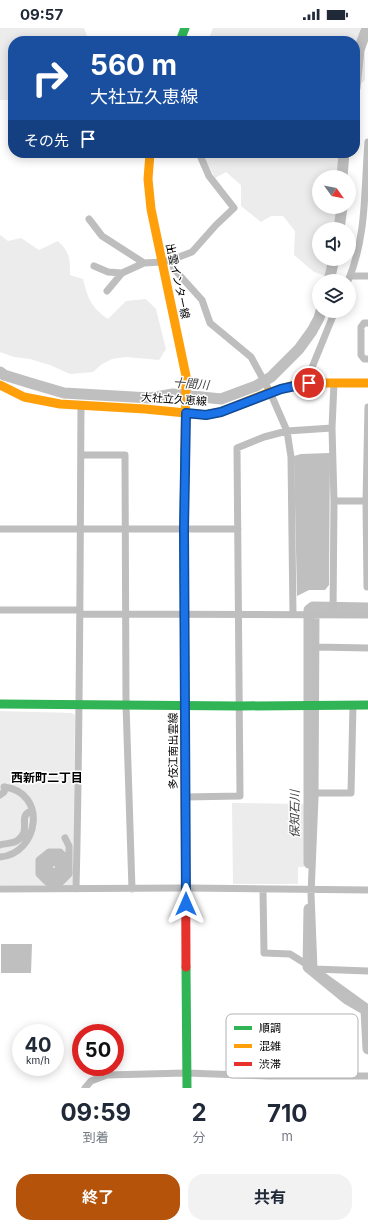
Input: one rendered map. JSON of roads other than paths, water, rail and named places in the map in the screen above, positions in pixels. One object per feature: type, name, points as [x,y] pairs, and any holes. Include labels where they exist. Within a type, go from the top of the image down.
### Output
[{"type":"main road","name":"出雲インター線","points":[[150,158],[148,178],[151,209],[186,376],[186,413]]},
{"type":"main road","name":"大社立久恵線","points":[[0,385],[7,390],[24,397],[54,403],[206,415],[221,412],[270,392],[294,385],[309,383],[368,383]]},
{"type":"main road","name":"多伎江南出雲線","points":[[186,413],[184,529],[184,705],[187,1088]]},
{"type":"main road","points":[[0,704],[239,706],[368,705]]},
{"type":"street","points":[[351,274],[363,229],[368,142]]},
{"type":"street","points":[[107,291],[122,273],[144,263],[172,260],[192,252],[216,225],[234,208],[209,176],[201,158]]},
{"type":"street","points":[[89,219],[102,236],[144,263]]},
{"type":"street","points":[[172,260],[174,269],[202,300],[210,323],[251,357],[270,392],[287,431],[291,465],[293,614]]},
{"type":"street","points":[[94,266],[108,272],[122,273]]},
{"type":"street","points":[[356,278],[368,276]]},
{"type":"street","points":[[309,383],[311,370],[333,318]]},
{"type":"street","points":[[368,323],[364,323],[361,327],[360,356],[364,359],[368,359]]},
{"type":"street","points":[[333,615],[334,501],[332,428],[334,383]]},
{"type":"street","points":[[76,889],[79,791],[82,405]]},
{"type":"street","points":[[368,407],[366,587],[368,587]]},
{"type":"street","points":[[185,797],[240,796],[237,448],[264,437],[287,431],[332,428]]},
{"type":"street","points":[[81,455],[124,456],[126,704],[132,889]]},
{"type":"street","points":[[334,501],[367,501]]},
{"type":"street","points":[[0,528],[80,530],[238,530]]},
{"type":"street","points":[[0,610],[126,614],[368,615]]},
{"type":"street","points":[[314,969],[312,890],[315,793],[316,615]]},
{"type":"street","points":[[316,647],[368,648]]},
{"type":"street","points":[[315,793],[351,793],[353,705]]},
{"type":"street","points":[[0,795],[4,792],[5,787],[19,791],[27,798],[32,811],[32,824],[29,838],[23,846],[13,854],[0,857]]},
{"type":"street","points":[[0,845],[14,842],[20,838],[25,830],[24,816],[31,811]]},
{"type":"street","points":[[53,866],[68,843],[65,838]]},
{"type":"street","points":[[40,852],[53,866],[70,874],[69,867]]},
{"type":"street","points":[[53,866],[69,867]]},
{"type":"street","points":[[53,866],[69,867]]},
{"type":"street","points":[[0,889],[186,888],[368,890]]},
{"type":"street","points":[[263,890],[264,953],[290,954],[314,969],[368,1008]]},
{"type":"street","points":[[314,969],[368,971]]},
{"type":"street","points":[[85,1088],[91,1082],[107,1075],[186,1073],[226,1074]]},
{"type":"waterway","name":"十間川","points":[[360,47],[367,28]]},
{"type":"waterway","name":"十間川","points":[[343,170],[344,158]]},
{"type":"waterway","name":"十間川","points":[[340,222],[341,214]]},
{"type":"waterway","name":"十間川","points":[[331,274],[332,266]]},
{"type":"waterway","name":"十間川","points":[[0,372],[4,375],[64,393],[150,398],[173,394],[221,399],[256,386],[271,377],[299,349],[319,318]]},
{"type":"waterway","name":"保知石川","points":[[309,863],[309,610],[313,607],[368,608]]},
{"type":"waterway","name":"保知石川","points":[[309,909],[308,967],[347,999],[366,1010],[368,1049]]},
{"type":"district","name":"西新町二丁目","points":[[47,778]]}]
